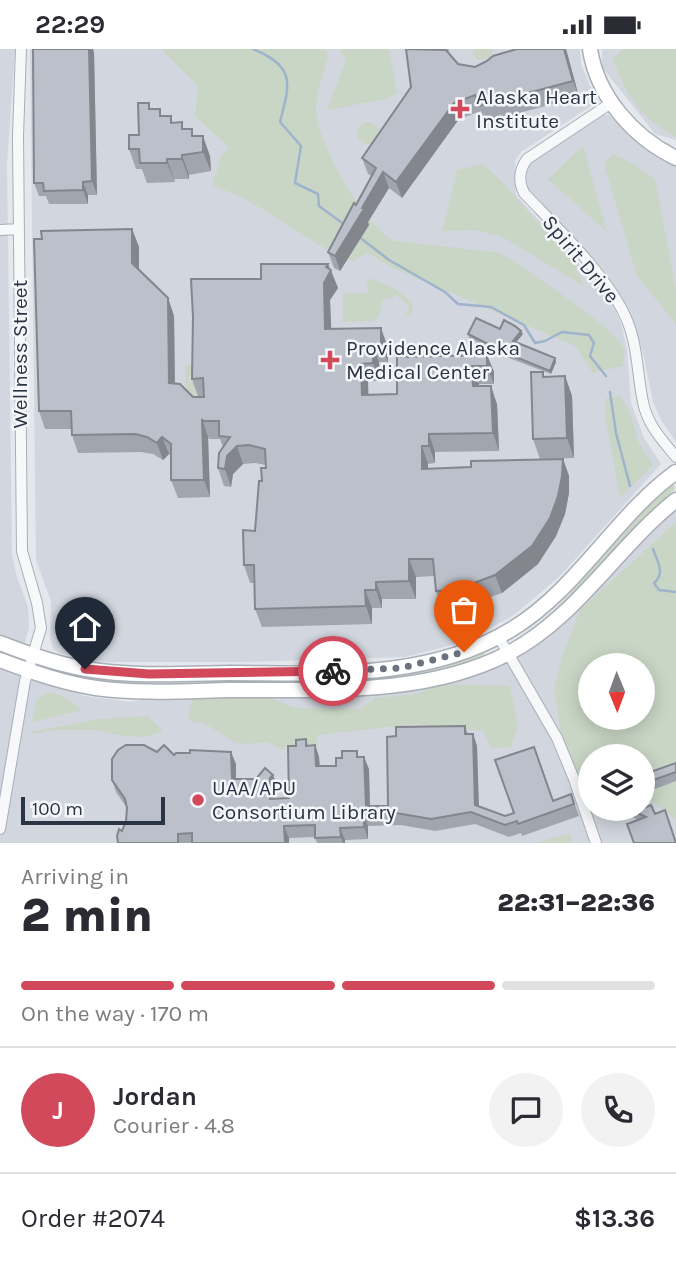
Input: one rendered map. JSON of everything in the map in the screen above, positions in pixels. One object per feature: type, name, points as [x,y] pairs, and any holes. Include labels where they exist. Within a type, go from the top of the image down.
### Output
[{"type":"main road","points":[[590,49],[593,67],[611,103],[635,129],[664,152],[676,157]]},
{"type":"main road","points":[[0,660],[134,674],[359,671],[423,664],[464,652],[498,636],[533,614],[562,590],[643,500],[676,472]]},
{"type":"main road","points":[[0,643],[58,680],[99,689],[148,691],[389,687],[422,683],[508,654],[560,616],[676,500]]},
{"type":"street","name":"Wellness Street","points":[[0,829],[9,765],[41,628],[37,603],[22,551],[18,114],[21,49]]},
{"type":"street","name":"Spirit Drive","points":[[611,103],[527,159],[520,181],[524,193],[615,296],[627,320],[636,349],[643,404],[654,431],[676,457]]},
{"type":"street","points":[[0,230],[19,229]]},
{"type":"street","points":[[498,636],[557,738],[596,843]]},
{"type":"shaded area","points":[[0,49],[15,49],[7,165],[12,554],[28,607],[29,628],[17,674],[58,685],[84,696],[132,702],[153,697],[285,695],[340,699],[423,688],[461,677],[571,611],[676,510],[676,843],[0,843]]},
{"type":"shaded area","name":"Providence Alaska Medical Center","points":[[30,49],[580,49],[581,64],[597,102],[521,152],[515,161],[516,195],[610,298],[622,326],[627,350],[631,403],[644,438],[661,464],[560,576],[514,615],[467,641],[405,657],[243,662],[102,662],[59,653],[53,649],[50,638],[51,601],[36,560]]},
{"type":"shaded area","points":[[602,49],[676,49],[676,140],[655,134],[602,67]]},
{"type":"shaded area","points":[[603,115],[609,115],[650,152],[676,166],[676,442],[653,402],[642,348],[623,299],[596,263],[528,191],[527,171],[532,160]]},
{"type":"green space","points":[[161,49],[324,49],[328,55],[317,96],[318,123],[344,183],[370,220],[395,241],[494,252],[508,257],[606,328],[624,349],[623,366],[593,373],[575,346],[391,267],[367,252],[353,261],[317,243],[249,201],[212,186],[221,157],[229,147],[195,116],[198,86]]},
{"type":"green space","points":[[340,49],[389,49],[397,93],[386,99],[327,110],[346,60]]},
{"type":"green space","points":[[473,49],[493,49],[490,58],[479,60],[474,56]]},
{"type":"green space","points":[[624,49],[676,49],[676,137],[644,114],[629,95],[613,59]]},
{"type":"green space","points":[[368,122],[376,125],[379,133],[376,141],[368,144],[360,141],[357,133],[360,125]]},
{"type":"green space","points":[[583,146],[607,232],[548,179]]},
{"type":"green space","points":[[613,154],[634,164],[655,179],[676,290],[676,324],[637,276],[604,164]]},
{"type":"green space","points":[[483,164],[573,262],[585,287],[501,236],[475,230],[442,231],[457,170]]},
{"type":"green space","points":[[366,278],[386,284],[403,295],[413,305],[411,316],[406,314],[410,307],[395,294],[391,299],[386,297],[380,305],[382,308],[375,321],[343,322],[343,295],[369,293]]},
{"type":"green space","points":[[192,311],[199,311],[198,374],[189,375],[189,382],[198,382],[221,413],[186,394],[185,368],[195,364]]},
{"type":"green space","points":[[620,396],[630,413],[638,441],[653,465],[620,498],[606,420],[605,399]]},
{"type":"green space","points":[[671,484],[675,489],[562,606],[520,637],[569,595],[612,545],[626,524]]},
{"type":"green space","points":[[676,522],[676,819],[655,804],[655,744],[578,744],[578,773],[561,734],[554,689],[562,657],[580,610]]},
{"type":"green space","points":[[484,652],[484,657],[441,672],[375,683],[283,684],[270,679],[411,673]]},
{"type":"green space","points":[[437,684],[510,686],[518,726],[511,747],[491,748],[483,731],[416,724],[317,735],[317,747],[285,746],[283,750],[267,742],[234,742],[206,724],[188,720],[193,695],[264,695],[295,708],[360,709],[375,698],[417,694]]},
{"type":"green space","points":[[49,692],[63,696],[82,710],[32,722],[36,700]]},
{"type":"green space","points":[[148,716],[163,731],[146,737],[122,736],[98,730],[56,730],[36,734],[30,732],[100,719]]},
{"type":"green space","points":[[570,833],[572,843],[535,843]]},
{"type":"building","points":[[33,49],[89,49],[92,181],[83,182],[83,190],[44,191],[43,183],[34,183]]},
{"type":"building","points":[[406,49],[446,50],[458,64],[475,67],[493,56],[517,49],[564,49],[573,81],[479,106],[475,95],[454,103],[396,182],[383,172],[335,256],[328,252],[376,168],[362,158],[411,87]]},
{"type":"building","points":[[138,103],[149,103],[149,109],[160,109],[160,116],[171,116],[171,123],[182,122],[182,129],[192,129],[192,136],[203,136],[203,152],[182,155],[182,159],[167,159],[167,163],[140,163],[139,149],[129,149],[129,135],[139,135]]},
{"type":"building","points":[[132,229],[132,263],[168,298],[169,383],[180,384],[193,397],[204,397],[203,378],[192,379],[191,279],[261,279],[261,264],[328,264],[326,267],[331,270],[324,283],[325,329],[381,328],[381,345],[373,345],[373,363],[361,364],[362,395],[397,394],[397,357],[487,355],[487,366],[472,366],[473,386],[491,386],[493,433],[429,434],[429,446],[422,446],[422,469],[471,467],[471,461],[563,459],[558,496],[550,518],[532,546],[495,575],[456,590],[436,591],[433,559],[409,559],[409,581],[376,582],[376,590],[365,590],[366,606],[255,609],[254,565],[244,565],[243,530],[255,531],[259,481],[262,481],[261,468],[266,468],[265,449],[249,445],[237,446],[227,456],[225,469],[218,468],[219,453],[230,437],[219,436],[219,421],[202,419],[204,480],[171,480],[171,444],[162,437],[157,443],[135,434],[72,435],[71,411],[39,411],[34,239],[42,239],[41,231]]},
{"type":"building","points":[[476,318],[500,329],[504,320],[515,326],[521,331],[513,341],[555,358],[550,371],[468,334]]},
{"type":"building","points":[[531,372],[543,372],[543,377],[565,376],[567,438],[533,439]]},
{"type":"building","points":[[465,726],[465,734],[473,734],[475,805],[505,816],[514,813],[495,760],[534,747],[553,801],[571,794],[574,804],[518,824],[517,821],[505,825],[471,812],[431,819],[396,813],[364,814],[364,827],[340,828],[341,837],[315,838],[315,825],[284,826],[285,843],[192,843],[192,833],[178,834],[178,843],[118,843],[117,836],[126,821],[127,808],[125,799],[112,780],[112,759],[118,750],[126,745],[144,745],[157,752],[164,745],[174,755],[190,753],[190,750],[231,752],[232,779],[256,779],[265,768],[273,775],[270,778],[270,799],[289,798],[288,746],[296,746],[296,740],[306,739],[306,746],[315,745],[316,766],[336,766],[336,758],[342,758],[342,751],[357,751],[357,757],[364,757],[366,806],[388,806],[387,737],[396,736],[396,727]]},
{"type":"building","points":[[676,763],[676,772],[655,779],[655,770]]},
{"type":"building","points":[[665,810],[676,843],[634,843],[627,824],[635,821],[655,821],[655,814]]},
{"type":"waterway","points":[[253,49],[277,63],[286,78],[286,97],[280,122],[301,146],[295,183],[318,194],[319,206],[345,225]]},
{"type":"waterway","points":[[358,236],[389,260],[445,292],[458,304],[491,307],[524,325],[535,343],[562,332],[589,335],[594,343],[590,356],[606,376]]},
{"type":"waterway","points":[[610,392],[616,433],[630,486]]},
{"type":"waterway","points":[[653,549],[660,571],[654,583],[659,590],[676,592]]},
{"type":"way so far","points":[[333,671],[401,668],[464,652]]},
{"type":"place","name":"Alaska Heart Institute","points":[[460,109]]},
{"type":"place","name":"Providence Alaska Medical Center","points":[[330,360]]},
{"type":"place","name":"UAA/APU Consortium Library","points":[[198,800]]},
{"type":"route","points":[[85,669],[134,674],[333,671]]}]
